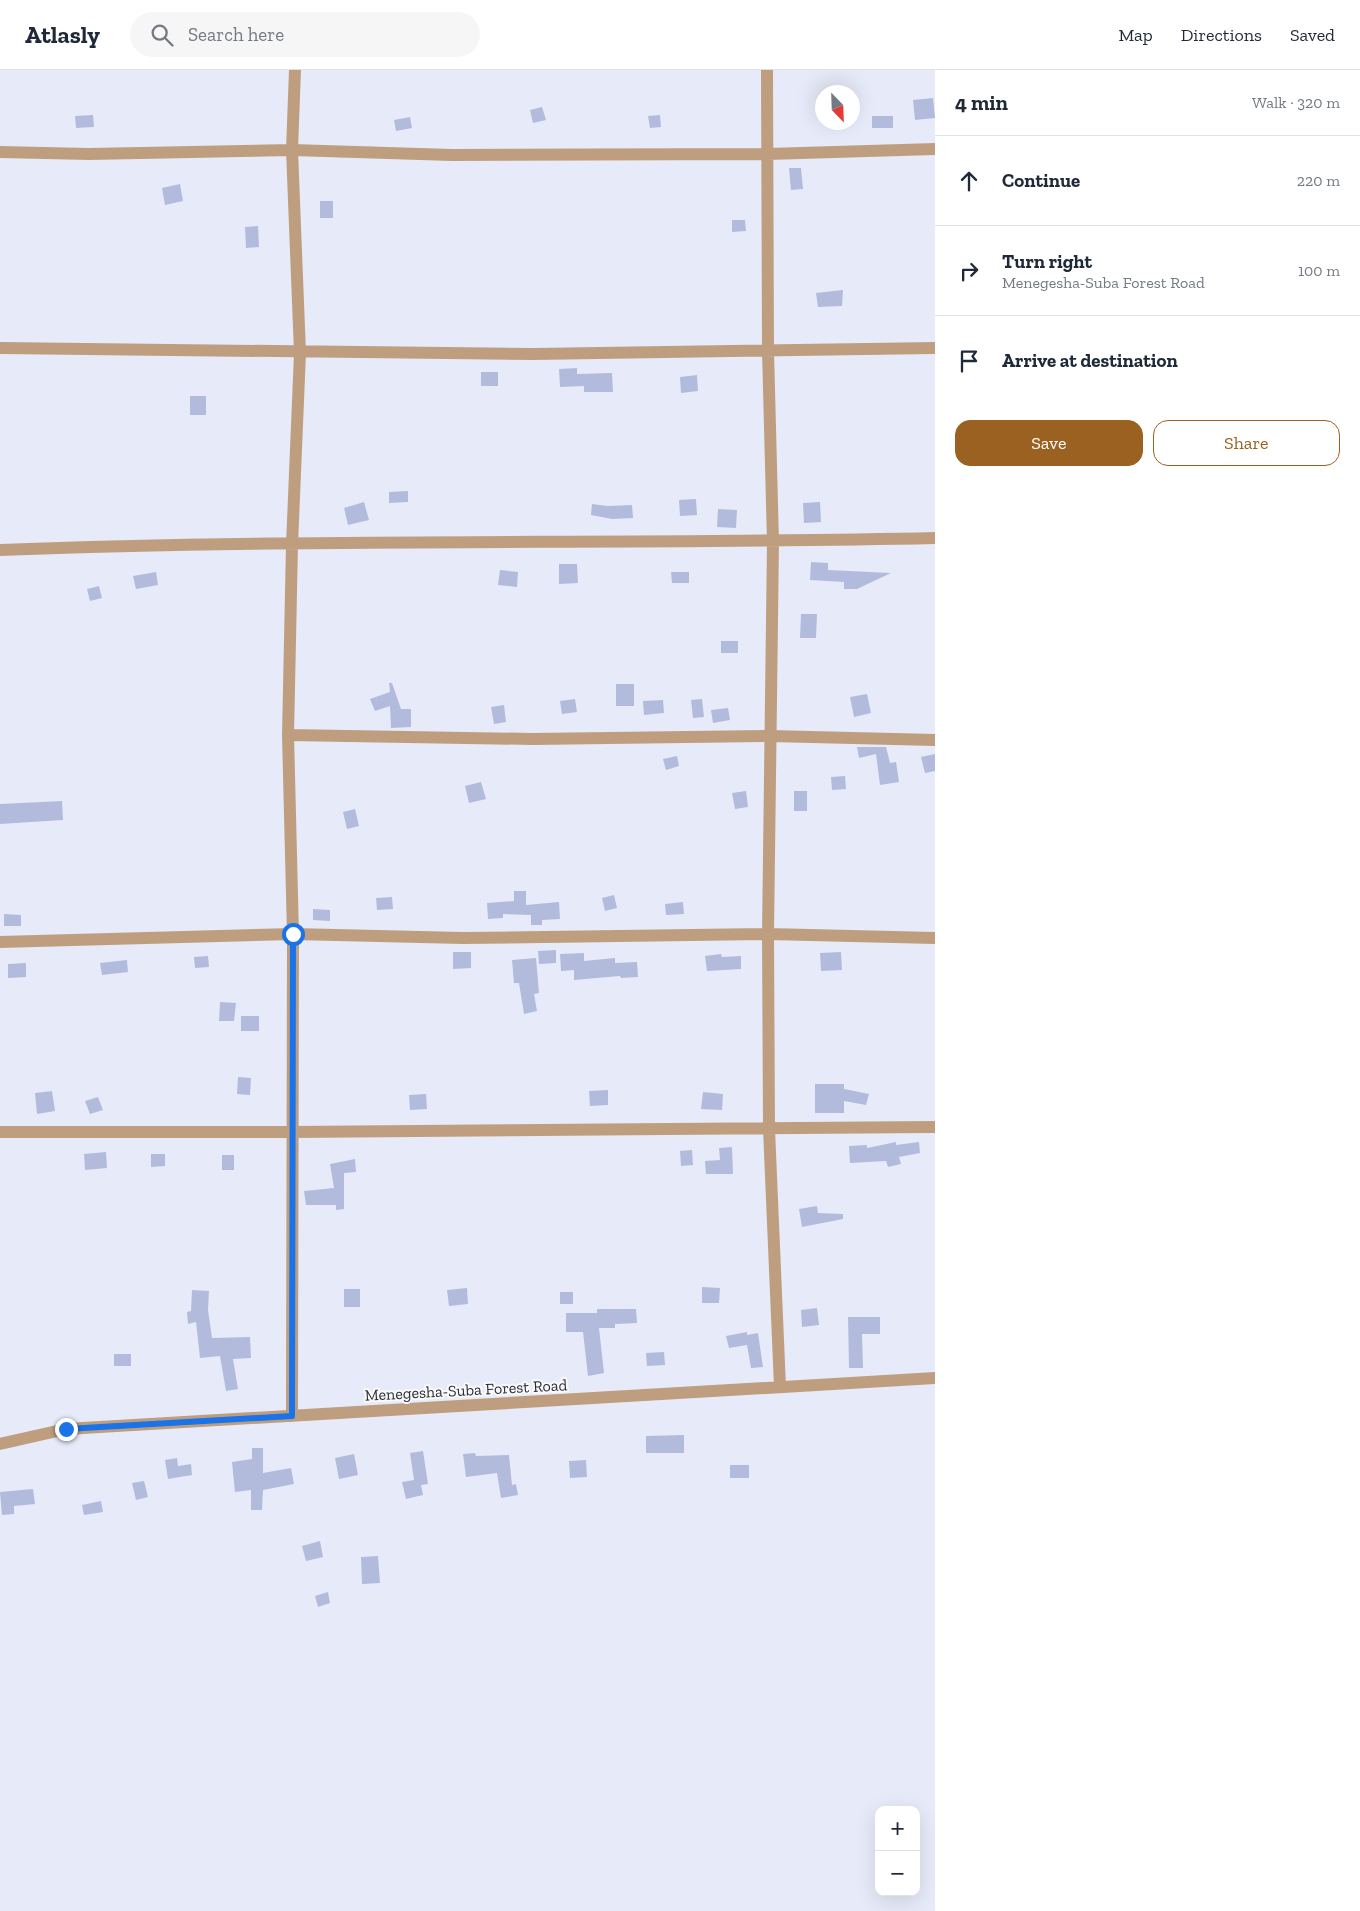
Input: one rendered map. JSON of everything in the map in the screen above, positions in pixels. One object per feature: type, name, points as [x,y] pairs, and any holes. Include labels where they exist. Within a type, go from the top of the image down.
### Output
[{"type":"street","points":[[292,1416],[291,1132],[293,934],[288,735],[292,545],[300,352],[292,150],[295,70]]},
{"type":"street","points":[[767,70],[768,351],[773,542],[768,934],[769,1129],[780,1387]]},
{"type":"street","points":[[0,152],[89,154],[292,150],[452,155],[768,154],[935,149]]},
{"type":"street","points":[[0,348],[533,354],[935,348]]},
{"type":"street","points":[[0,550],[160,544],[773,542],[935,538]]},
{"type":"street","points":[[288,735],[532,739],[770,736],[935,740]]},
{"type":"street","points":[[0,942],[293,934],[463,938],[768,934],[935,938]]},
{"type":"street","points":[[0,1132],[291,1132],[935,1127]]},
{"type":"street","name":"Menegesha-Suba Forest Road","points":[[0,1444],[66,1429],[935,1378]]},
{"type":"building","points":[[933,98],[935,118],[915,120],[913,100]]},
{"type":"building","points":[[542,107],[546,120],[533,123],[530,110]]},
{"type":"building","points":[[93,115],[94,127],[76,128],[75,116]]},
{"type":"building","points":[[660,115],[661,127],[650,128],[648,116]]},
{"type":"building","points":[[872,116],[893,116],[893,128],[872,128]]},
{"type":"building","points":[[410,117],[412,128],[396,131],[394,120]]},
{"type":"building","points":[[789,168],[801,168],[803,189],[791,190]]},
{"type":"building","points":[[180,184],[183,201],[165,205],[162,188]]},
{"type":"building","points":[[320,201],[333,201],[333,218],[320,218]]},
{"type":"building","points":[[732,220],[745,220],[746,231],[732,232]]},
{"type":"building","points":[[258,226],[259,247],[246,248],[245,227]]},
{"type":"building","points":[[843,290],[842,306],[818,307],[816,293]]},
{"type":"building","points":[[577,368],[577,374],[612,373],[613,392],[584,392],[584,386],[560,387],[559,369]]},
{"type":"building","points":[[481,372],[498,372],[498,386],[481,386]]},
{"type":"building","points":[[697,375],[698,391],[681,393],[680,377]]},
{"type":"building","points":[[190,396],[206,396],[206,415],[190,415]]},
{"type":"building","points":[[408,491],[408,502],[389,503],[389,492]]},
{"type":"building","points":[[696,499],[697,515],[680,516],[679,500]]},
{"type":"building","points":[[364,502],[369,520],[348,525],[344,508]]},
{"type":"building","points":[[820,502],[821,522],[804,523],[803,503]]},
{"type":"building","points":[[592,504],[608,506],[632,505],[633,518],[612,519],[591,515]]},
{"type":"building","points":[[718,509],[737,510],[736,528],[717,527]]},
{"type":"building","points":[[811,562],[828,563],[828,570],[891,573],[857,589],[844,589],[844,582],[810,580]]},
{"type":"building","points":[[559,564],[577,564],[578,583],[559,584]]},
{"type":"building","points":[[500,570],[518,572],[517,587],[498,585]]},
{"type":"building","points":[[156,572],[158,585],[136,589],[133,576]]},
{"type":"building","points":[[671,572],[689,572],[689,583],[672,583]]},
{"type":"building","points":[[99,586],[102,598],[90,601],[87,589]]},
{"type":"building","points":[[801,614],[817,614],[816,638],[800,638]]},
{"type":"building","points":[[721,641],[738,641],[738,653],[721,653]]},
{"type":"building","points":[[389,683],[392,683],[401,709],[411,709],[411,727],[391,728],[390,706],[375,711],[370,699],[390,692]]},
{"type":"building","points":[[616,684],[634,684],[634,706],[616,706]]},
{"type":"building","points":[[867,694],[871,713],[854,717],[850,697]]},
{"type":"building","points":[[575,699],[577,712],[562,714],[560,701]]},
{"type":"building","points":[[702,699],[704,717],[693,718],[691,700]]},
{"type":"building","points":[[663,700],[664,713],[644,715],[643,701]]},
{"type":"building","points":[[504,705],[506,722],[494,724],[491,707]]},
{"type":"building","points":[[728,708],[730,720],[713,723],[711,710]]},
{"type":"building","points":[[857,747],[886,747],[890,763],[896,762],[899,782],[880,785],[876,754],[859,758]]},
{"type":"building","points":[[935,754],[935,771],[925,773],[921,757]]},
{"type":"building","points":[[677,756],[679,766],[666,770],[663,759]]},
{"type":"building","points":[[845,776],[846,789],[832,790],[831,777]]},
{"type":"building","points":[[481,782],[486,799],[469,803],[465,786]]},
{"type":"building","points":[[746,791],[748,807],[735,809],[732,793]]},
{"type":"building","points":[[794,791],[807,791],[807,811],[794,811]]},
{"type":"building","points":[[62,801],[63,820],[0,824],[0,804]]},
{"type":"building","points":[[355,809],[359,826],[347,829],[343,812]]},
{"type":"building","points":[[514,891],[526,891],[526,905],[559,902],[560,919],[542,920],[542,925],[531,925],[531,915],[503,914],[503,918],[488,919],[487,903],[514,901]]},
{"type":"building","points":[[614,895],[617,908],[605,911],[602,898]]},
{"type":"building","points":[[392,897],[393,909],[377,910],[376,898]]},
{"type":"building","points":[[683,902],[684,914],[666,915],[665,904]]},
{"type":"building","points":[[313,909],[330,910],[330,921],[313,920]]},
{"type":"building","points":[[4,914],[21,915],[21,926],[4,926]]},
{"type":"building","points":[[556,950],[556,963],[539,964],[538,951]]},
{"type":"building","points":[[453,952],[471,952],[471,968],[453,969]]},
{"type":"building","points":[[841,952],[842,970],[821,971],[820,953]]},
{"type":"building","points":[[584,953],[584,961],[615,958],[615,963],[637,962],[638,977],[621,978],[620,976],[574,980],[574,970],[561,971],[560,954]]},
{"type":"building","points":[[721,954],[722,957],[741,956],[741,969],[707,971],[705,956]]},
{"type":"building","points":[[208,956],[209,967],[195,968],[194,957]]},
{"type":"building","points":[[536,958],[539,993],[534,994],[537,1011],[524,1014],[519,983],[514,983],[512,960]]},
{"type":"building","points":[[127,960],[128,972],[102,975],[100,963]]},
{"type":"building","points":[[26,963],[26,977],[8,978],[8,964]]},
{"type":"building","points":[[220,1002],[236,1003],[234,1021],[219,1021]]},
{"type":"building","points":[[241,1016],[259,1016],[259,1031],[241,1031]]},
{"type":"building","points":[[238,1077],[251,1078],[250,1095],[237,1094]]},
{"type":"building","points":[[815,1084],[844,1084],[844,1089],[869,1094],[866,1105],[844,1101],[844,1113],[815,1113]]},
{"type":"building","points":[[608,1090],[608,1105],[590,1106],[589,1091]]},
{"type":"building","points":[[52,1091],[55,1111],[37,1114],[35,1093]]},
{"type":"building","points":[[703,1092],[723,1094],[722,1110],[701,1109]]},
{"type":"building","points":[[426,1094],[427,1109],[410,1110],[409,1095]]},
{"type":"building","points":[[98,1097],[103,1110],[90,1114],[85,1101]]},
{"type":"building","points":[[896,1142],[896,1145],[919,1142],[920,1153],[899,1157],[901,1164],[888,1167],[886,1161],[850,1163],[849,1146],[867,1145],[867,1148]]},
{"type":"building","points":[[732,1147],[733,1174],[706,1174],[705,1161],[720,1160],[719,1148]]},
{"type":"building","points":[[692,1150],[693,1165],[681,1166],[680,1151]]},
{"type":"building","points":[[106,1152],[107,1168],[85,1170],[84,1154]]},
{"type":"building","points":[[151,1154],[165,1154],[165,1166],[151,1167]]},
{"type":"building","points":[[222,1155],[234,1155],[234,1170],[222,1170]]},
{"type":"building","points":[[355,1159],[356,1172],[344,1173],[344,1209],[336,1210],[336,1205],[306,1205],[304,1191],[334,1188],[330,1164]]},
{"type":"building","points":[[817,1206],[818,1213],[843,1214],[843,1219],[802,1227],[799,1209]]},
{"type":"building","points":[[702,1287],[720,1288],[719,1303],[702,1303]]},
{"type":"building","points":[[467,1288],[468,1304],[449,1306],[447,1290]]},
{"type":"building","points":[[344,1289],[360,1289],[360,1307],[344,1307]]},
{"type":"building","points":[[192,1290],[209,1291],[208,1310],[212,1338],[250,1337],[251,1358],[233,1359],[238,1389],[226,1391],[220,1356],[200,1358],[196,1322],[188,1324],[187,1312],[191,1311]]},
{"type":"building","points":[[560,1292],[573,1292],[573,1304],[560,1304]]},
{"type":"building","points":[[817,1308],[819,1325],[802,1327],[801,1310]]},
{"type":"building","points":[[597,1309],[636,1309],[637,1323],[615,1324],[615,1328],[599,1328],[604,1373],[588,1376],[583,1332],[566,1332],[566,1313],[597,1313]]},
{"type":"building","points":[[848,1317],[880,1317],[880,1334],[862,1334],[863,1368],[849,1368]]},
{"type":"building","points":[[747,1332],[747,1335],[758,1333],[763,1367],[751,1368],[747,1345],[729,1348],[726,1336]]},
{"type":"building","points":[[664,1352],[665,1365],[647,1366],[646,1353]]},
{"type":"building","points":[[114,1354],[131,1354],[131,1366],[114,1366]]},
{"type":"building","points":[[684,1435],[684,1453],[646,1453],[646,1436]]},
{"type":"building","points":[[252,1448],[263,1448],[263,1473],[291,1468],[294,1484],[263,1490],[262,1510],[251,1510],[251,1490],[235,1492],[232,1462],[252,1459]]},
{"type":"building","points":[[423,1451],[428,1484],[421,1485],[423,1495],[406,1499],[402,1482],[414,1480],[410,1453]]},
{"type":"building","points":[[475,1453],[476,1456],[509,1455],[512,1485],[516,1484],[518,1495],[501,1498],[497,1473],[466,1477],[463,1454]]},
{"type":"building","points":[[354,1454],[358,1475],[339,1479],[335,1458]]},
{"type":"building","points":[[177,1458],[178,1466],[191,1464],[192,1475],[168,1479],[165,1460]]},
{"type":"building","points":[[586,1460],[587,1477],[570,1478],[569,1461]]},
{"type":"building","points":[[730,1465],[749,1465],[749,1478],[730,1478]]},
{"type":"building","points":[[144,1481],[148,1497],[136,1500],[132,1483]]},
{"type":"building","points":[[33,1489],[35,1504],[14,1506],[14,1514],[2,1515],[0,1492]]},
{"type":"building","points":[[101,1501],[103,1512],[84,1515],[82,1505]]},
{"type":"building","points":[[320,1541],[323,1557],[306,1561],[302,1546]]},
{"type":"building","points":[[378,1556],[380,1583],[362,1584],[361,1557]]},
{"type":"building","points":[[328,1592],[330,1603],[318,1607],[315,1596]]},
{"type":"route","points":[[66,1429],[292,1416],[291,1132],[293,934]]}]
